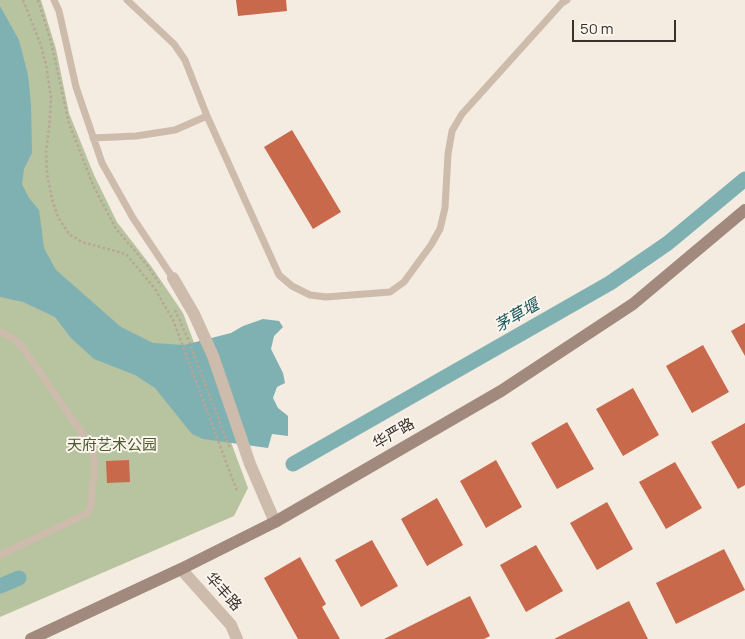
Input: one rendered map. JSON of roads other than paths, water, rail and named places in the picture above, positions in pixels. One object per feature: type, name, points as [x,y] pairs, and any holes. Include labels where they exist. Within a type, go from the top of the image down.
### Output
[{"type":"street","name":"华严路","points":[[30,639],[181,569],[275,522],[501,391],[633,304],[745,210]]},
{"type":"street","points":[[173,278],[194,314],[212,356],[250,464],[275,522]]},
{"type":"street","name":"华丰路","points":[[181,569],[231,625],[237,639]]},
{"type":"lane","points":[[54,0],[59,11],[76,87],[102,163],[133,218],[173,278]]},
{"type":"lane","points":[[127,0],[174,44],[185,60],[206,116],[279,275],[292,286],[310,295],[326,297],[390,292],[404,282],[431,245],[440,229],[445,208],[448,154],[452,131],[462,114],[562,3],[567,0]]},
{"type":"lane","points":[[93,138],[136,136],[175,130],[206,116]]},
{"type":"lane","points":[[0,332],[20,344],[89,443],[95,462],[91,506],[86,514],[0,555]]},
{"type":"water","points":[[0,6],[19,40],[28,75],[31,104],[32,153],[24,169],[22,184],[29,198],[39,210],[44,248],[56,270],[121,327],[153,343],[184,345],[231,333],[243,326],[263,319],[279,321],[283,327],[274,336],[271,349],[283,373],[285,383],[277,387],[273,398],[278,408],[288,416],[288,436],[272,434],[268,448],[203,439],[192,434],[155,388],[135,375],[94,359],[71,338],[55,317],[23,302],[0,297]]},
{"type":"waterway","name":"茅草堰","points":[[293,464],[610,283],[668,243],[745,179]]},
{"type":"waterway","name":"茅草堰","points":[[0,586],[19,578]]},
{"type":"park label","name":"天府艺术公园","points":[[112,446]]}]
